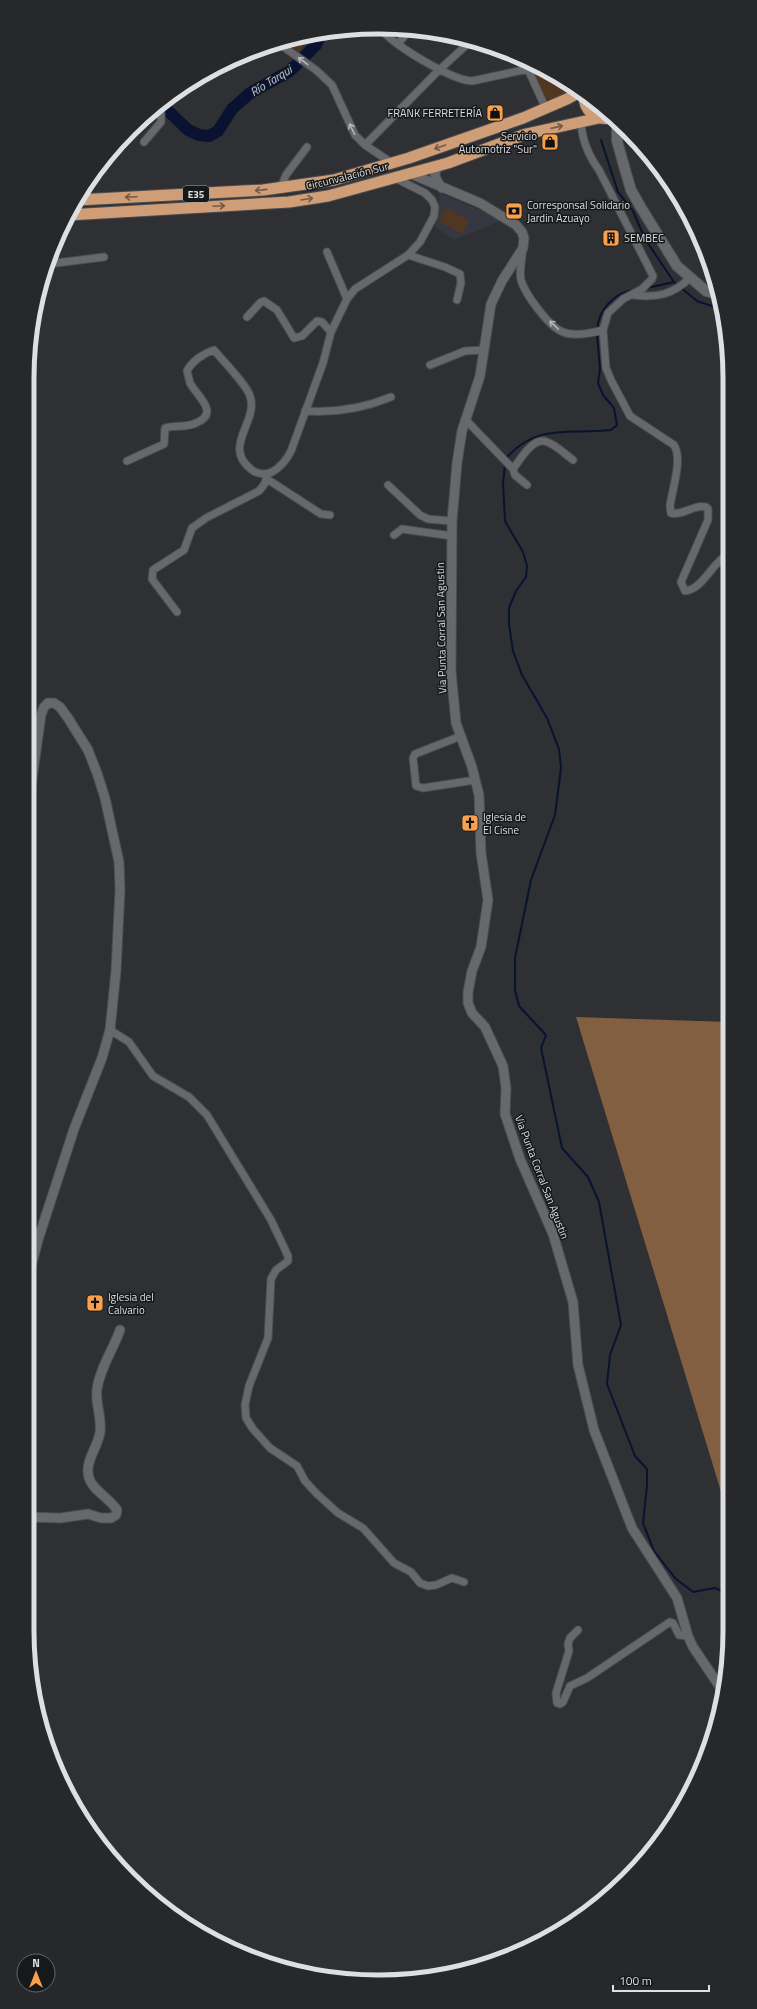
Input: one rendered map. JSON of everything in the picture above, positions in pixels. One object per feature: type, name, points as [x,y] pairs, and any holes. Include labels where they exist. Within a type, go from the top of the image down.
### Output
[{"type":"highway","name":"Circunvalación Sur","points":[[84,200],[203,194],[282,187],[334,180],[392,163],[546,109],[574,95]]},
{"type":"highway","points":[[586,104],[588,110],[604,118]]},
{"type":"highway","name":"Circunvalación Sur","points":[[76,215],[289,202],[328,196],[448,163],[526,134],[604,118]]},
{"type":"main road","points":[[604,118],[617,141],[632,190],[670,258],[688,280],[706,291],[712,293]]},
{"type":"main road","points":[[617,130],[617,141]]},
{"type":"street","points":[[387,34],[398,44],[438,71],[463,81],[472,82],[526,67]]},
{"type":"street","points":[[398,44],[405,35]]},
{"type":"street","points":[[365,145],[438,71],[466,46]]},
{"type":"street","points":[[284,47],[316,70],[332,85],[355,135],[365,145],[392,163]]},
{"type":"street","points":[[528,68],[546,109]]},
{"type":"street","points":[[144,142],[161,122],[160,112]]},
{"type":"street","points":[[581,122],[583,141],[590,158],[599,170],[653,276],[642,289],[623,299],[608,313],[602,330],[606,368],[630,416],[674,445],[676,448],[678,458],[670,506],[672,513],[679,514],[698,505],[708,509],[708,520],[681,582],[685,591],[694,590],[720,559],[723,558]]},
{"type":"street","points":[[282,187],[286,175],[308,147]]},
{"type":"street","points":[[442,188],[436,178],[436,171],[448,163]]},
{"type":"street","points":[[410,173],[480,203],[516,225],[522,232],[523,248],[521,278],[526,293],[537,308],[562,332],[573,335],[602,330]]},
{"type":"street","points":[[177,612],[152,579],[153,570],[184,550],[192,528],[206,518],[259,491],[264,486],[266,477],[286,460],[323,363],[332,332],[347,299],[355,289],[408,255],[420,242],[429,228],[434,216],[435,207],[432,200],[425,193],[394,177]]},
{"type":"street","name":"Via Punta Corral San Agustin","points":[[523,248],[502,281],[491,304],[480,376],[465,419],[456,463],[452,521],[451,671],[456,723],[479,795],[482,853],[488,900],[481,947],[472,971],[468,992],[468,1002],[472,1013],[485,1027],[503,1066],[506,1088],[505,1114],[520,1159],[553,1234],[573,1302],[578,1365],[594,1430],[632,1528],[677,1598],[688,1636],[718,1684]]},
{"type":"street","points":[[327,252],[347,299]]},
{"type":"street","points":[[408,255],[445,267],[460,274],[461,283],[457,300]]},
{"type":"street","points":[[54,262],[56,263],[104,256]]},
{"type":"street","points":[[633,294],[652,297],[674,291],[688,280]]},
{"type":"street","points":[[247,317],[261,302],[264,301],[277,310],[294,338],[302,336],[317,321],[322,322],[332,332]]},
{"type":"street","points":[[127,461],[164,444],[165,428],[192,425],[204,417],[206,403],[191,383],[187,370],[190,365],[203,355],[214,350],[250,395],[251,411],[239,444],[241,456],[245,465],[254,472],[266,477],[321,514],[330,515]]},
{"type":"street","points":[[430,365],[465,352],[484,350]]},
{"type":"street","points":[[305,411],[318,412],[349,409],[379,402],[391,397]]},
{"type":"street","points":[[465,419],[500,457],[507,462],[514,470],[515,475],[528,485]]},
{"type":"street","points":[[514,470],[532,446],[543,441],[548,442],[573,460]]},
{"type":"street","points":[[388,485],[420,516],[428,519],[452,521]]},
{"type":"street","points":[[394,535],[402,529],[452,536]]},
{"type":"street","points":[[34,758],[41,715],[44,707],[48,703],[54,703],[60,707],[68,718],[88,750],[106,798],[119,862],[120,890],[116,971],[110,1030],[102,1058],[74,1129],[34,1245]]},
{"type":"street","points":[[461,736],[415,754],[413,758],[416,786],[423,788],[475,780]]},
{"type":"street","points":[[110,1030],[129,1042],[153,1076],[190,1097],[207,1115],[271,1220],[288,1256],[288,1261],[276,1270],[271,1279],[268,1338],[249,1386],[245,1405],[246,1418],[253,1429],[270,1448],[297,1466],[305,1482],[317,1494],[338,1513],[363,1528],[394,1563],[411,1572],[420,1583],[428,1586],[436,1585],[452,1578],[464,1582]]},
{"type":"street","points":[[34,1517],[60,1518],[88,1514],[101,1518],[111,1518],[116,1515],[117,1510],[114,1504],[93,1486],[87,1470],[100,1433],[101,1418],[97,1398],[97,1389],[106,1360],[113,1349],[120,1330]]},
{"type":"street","points":[[578,1630],[570,1638],[569,1651],[558,1686],[556,1698],[557,1703],[560,1704],[563,1702],[570,1686],[588,1678],[670,1622],[673,1623],[679,1635],[688,1636]]},
{"type":"shaded area","points":[[305,42],[300,52],[291,46]]},
{"type":"shaded area","points":[[533,71],[568,91],[564,96],[556,100],[546,99]]},
{"type":"shaded area","points":[[443,194],[503,220],[454,240],[435,227],[439,213],[439,195]]},
{"type":"shaded area","points":[[446,208],[469,220],[462,234],[439,221]]},
{"type":"shaded area","points":[[576,1017],[723,1022],[723,1498]]},
{"type":"waterway","name":"Río Tarqui","points":[[165,108],[188,130],[199,135],[209,136],[218,131],[232,109],[250,93],[290,71],[316,45],[318,40]]},
{"type":"waterway","points":[[601,140],[618,192],[633,211],[645,239],[674,282],[697,301],[715,307]]},
{"type":"waterway","points":[[647,288],[674,282]]},
{"type":"waterway","points":[[597,330],[598,323],[604,309],[609,303],[620,294],[634,290]]},
{"type":"waterway","points":[[506,458],[530,439],[543,435],[555,432],[611,430],[617,425],[614,408],[603,395],[598,383],[600,369],[597,334]]},
{"type":"waterway","points":[[505,464],[503,483],[505,521],[523,552],[527,566],[526,577],[516,591],[509,608],[509,624],[513,651],[522,675],[547,718],[559,749],[561,768],[555,815],[531,880],[515,958],[515,990],[519,1006],[546,1035],[541,1048],[562,1148],[588,1177],[599,1202],[621,1325],[610,1355],[607,1384],[635,1456],[647,1469],[643,1523],[654,1551],[675,1578],[693,1592],[715,1588],[723,1592]]},
{"type":"place","name":"FRANK FERRETERÍA","points":[[495,113]]},
{"type":"place","name":"Servicio Automotriz \"Sur\"","points":[[550,142]]},
{"type":"place","name":"Corresponsal Solidario Jardin Azuayo","points":[[514,211]]},
{"type":"place","name":"SEMBEC","points":[[611,238]]},
{"type":"place","name":"Iglesia de El Cisne","points":[[470,823]]},
{"type":"place","name":"Iglesia del Calvario","points":[[95,1303]]}]
